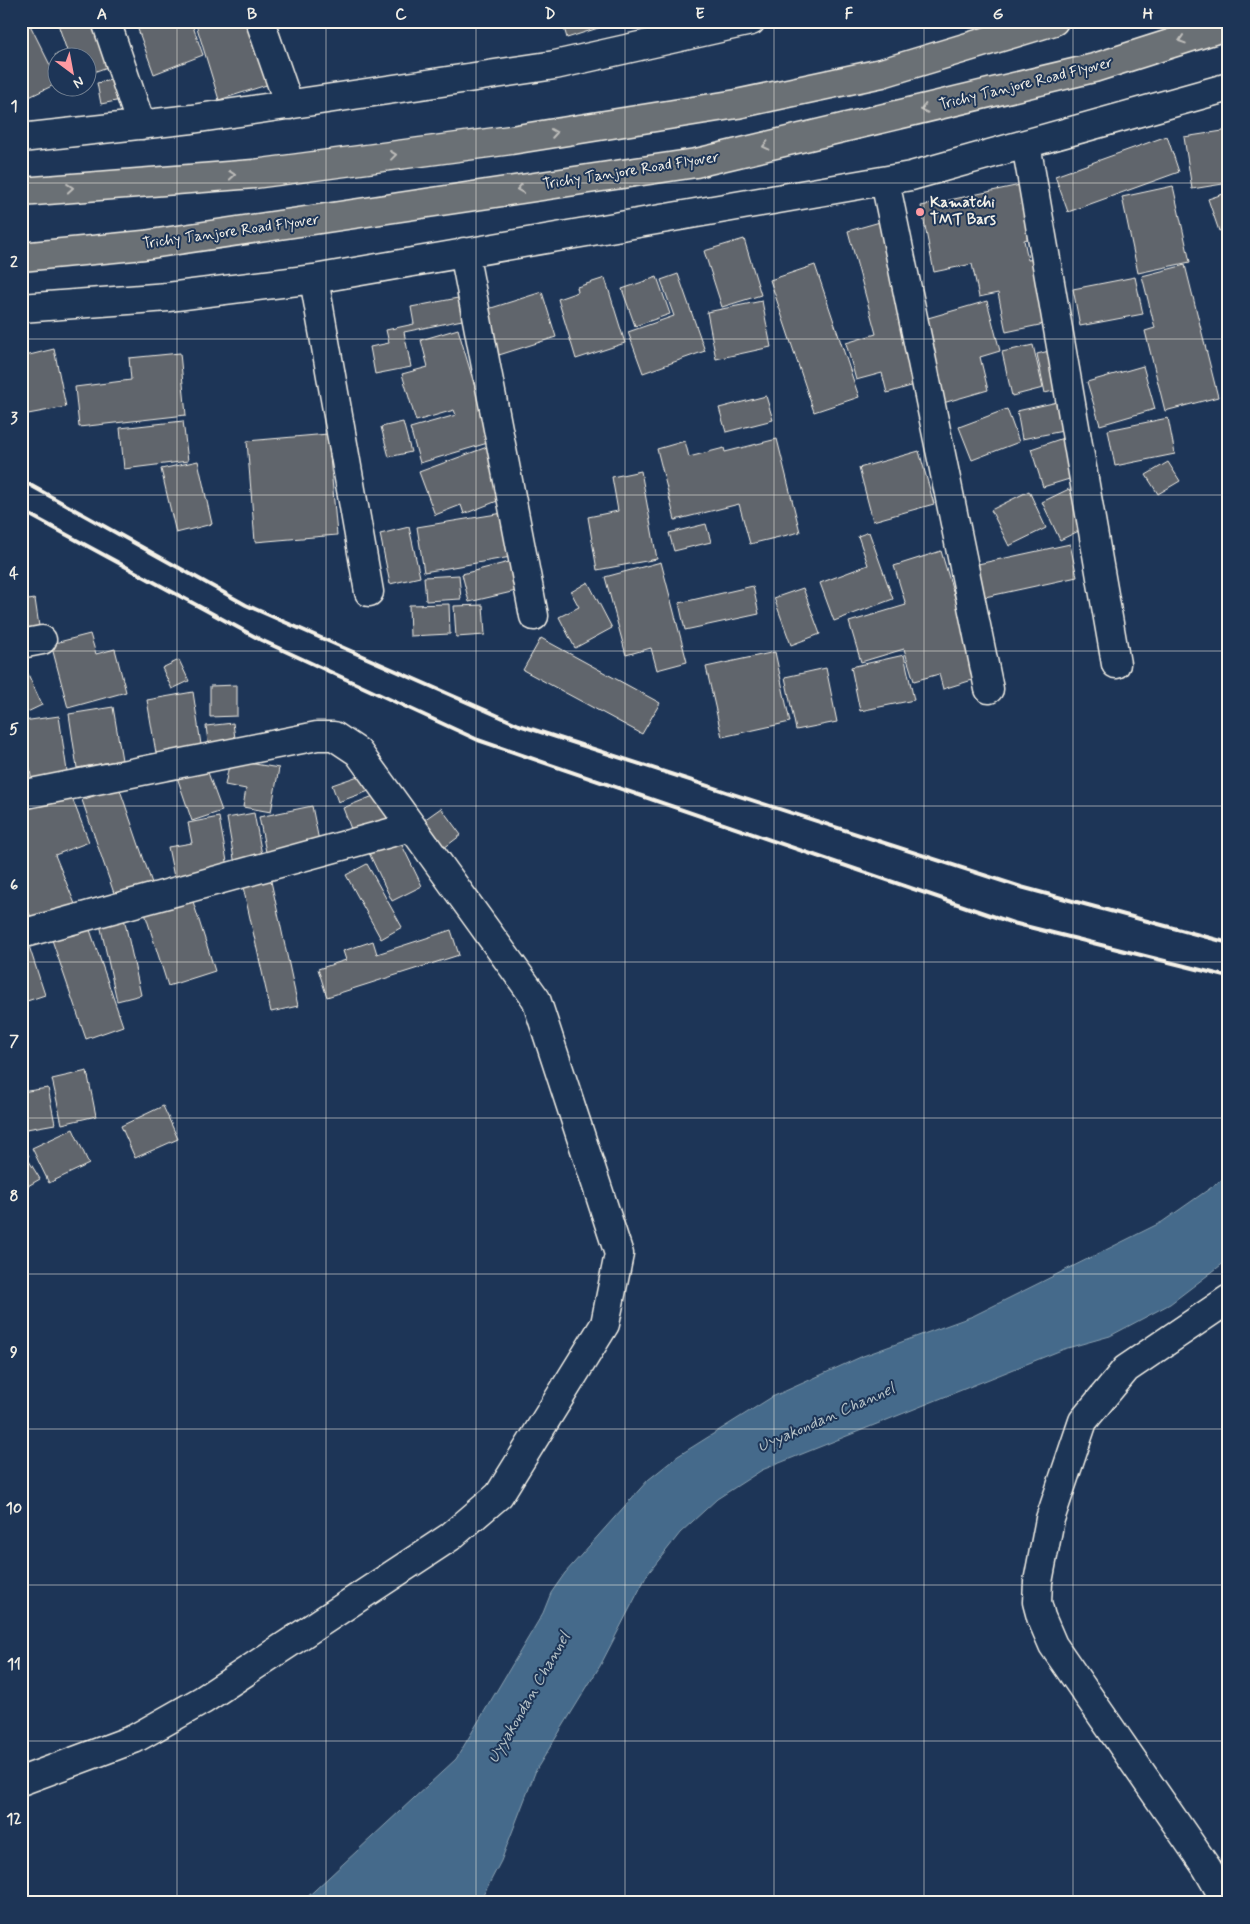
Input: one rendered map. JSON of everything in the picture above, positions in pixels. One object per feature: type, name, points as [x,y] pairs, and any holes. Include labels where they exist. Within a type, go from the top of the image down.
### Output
[{"type":"highway","points":[[21,192],[254,174],[511,140],[737,104],[882,73],[1054,21]]},
{"type":"highway","name":"Trichy Tanjore Road Flyover","points":[[21,257],[154,244],[696,163],[1094,68],[1229,25]]},
{"type":"street","points":[[106,21],[140,125]]},
{"type":"street","points":[[260,21],[289,104]]},
{"type":"street","points":[[21,138],[140,125],[555,65],[745,22]]},
{"type":"street","points":[[21,308],[168,297],[314,278],[885,181],[911,176],[1229,87]]},
{"type":"street","points":[[1026,144],[1116,664]]},
{"type":"street","points":[[885,181],[989,689]]},
{"type":"street","points":[[464,252],[534,616]]},
{"type":"street","points":[[314,278],[369,592]]},
{"type":"street","points":[[21,795],[316,736],[334,736],[358,752],[536,999],[619,1254],[605,1324],[499,1495],[450,1537],[203,1700],[134,1739],[21,1781]]},
{"type":"street","points":[[21,934],[411,827]]},
{"type":"street","points":[[1227,1903],[1207,1868],[1053,1645],[1043,1624],[1037,1602],[1038,1582],[1050,1519],[1083,1421],[1126,1369],[1229,1299]]},
{"type":"water","name":"Uyyakondan Channel","points":[[1229,1175],[1229,1259],[1170,1304],[1110,1336],[1064,1349],[762,1470],[717,1499],[680,1533],[647,1575],[600,1666],[536,1770],[501,1861],[479,1903],[301,1903],[456,1759],[543,1613],[551,1593],[565,1573],[648,1480],[678,1456],[772,1397],[863,1356],[973,1316],[1162,1222]]},
{"type":"building","points":[[21,21],[28,21],[48,61],[48,88],[21,101]]},
{"type":"building","points":[[57,21],[98,21],[113,65],[98,70],[98,48],[66,48]]},
{"type":"building","points":[[135,21],[191,21],[203,55],[154,74]]},
{"type":"building","points":[[195,21],[253,21],[273,83],[219,100]]},
{"type":"building","points":[[562,21],[620,21],[567,38]]},
{"type":"building","points":[[121,78],[126,99],[101,104],[98,83]]},
{"type":"building","points":[[1229,130],[1229,183],[1192,189],[1184,137]]},
{"type":"building","points":[[1167,136],[1179,172],[1068,212],[1055,176]]},
{"type":"building","points":[[1020,185],[1031,238],[1024,240],[1028,260],[1036,259],[1049,323],[1006,332],[998,293],[979,297],[972,264],[934,272],[921,206]]},
{"type":"building","points":[[1173,186],[1190,262],[1138,273],[1122,197]]},
{"type":"building","points":[[1229,192],[1229,228],[1219,231],[1208,199]]},
{"type":"building","points":[[880,222],[925,382],[887,393],[882,373],[856,380],[846,343],[876,334],[848,231]]},
{"type":"building","points":[[744,239],[761,295],[722,307],[704,251]]},
{"type":"building","points":[[815,265],[859,397],[814,412],[770,280]]},
{"type":"building","points":[[1185,265],[1218,397],[1165,411],[1145,331],[1155,328],[1142,276]]},
{"type":"building","points":[[678,274],[705,351],[643,373],[628,332],[674,316],[661,280]]},
{"type":"building","points":[[657,277],[670,314],[635,326],[622,289]]},
{"type":"building","points":[[1135,277],[1143,314],[1080,326],[1073,289]]},
{"type":"building","points":[[605,278],[625,343],[576,359],[558,299],[578,292],[577,287]]},
{"type":"building","points":[[542,292],[556,337],[499,355],[485,310]]},
{"type":"building","points":[[463,297],[467,319],[404,332],[411,367],[375,374],[370,347],[389,343],[386,330],[414,324],[411,307]]},
{"type":"building","points":[[762,301],[771,347],[716,359],[707,312]]},
{"type":"building","points":[[987,301],[1000,351],[980,357],[988,390],[943,403],[921,320]]},
{"type":"building","points":[[458,329],[491,442],[420,463],[410,428],[456,415],[454,410],[416,421],[402,374],[428,367],[421,340]]},
{"type":"building","points":[[1033,345],[1043,388],[1012,396],[1002,352]]},
{"type":"building","points":[[54,349],[66,407],[28,414],[21,380],[21,357]]},
{"type":"building","points":[[1057,349],[1065,388],[1045,393],[1037,354]]},
{"type":"building","points":[[180,353],[186,415],[79,427],[75,387],[131,380],[129,358]]},
{"type":"building","points":[[1143,366],[1155,409],[1100,425],[1087,382]]},
{"type":"building","points":[[766,396],[773,420],[726,432],[719,408]]},
{"type":"building","points":[[1062,401],[1068,430],[1022,439],[1017,411]]},
{"type":"building","points":[[1007,409],[1019,442],[972,460],[959,427]]},
{"type":"building","points":[[1168,418],[1175,454],[1115,466],[1108,430]]},
{"type":"building","points":[[183,421],[188,461],[124,469],[120,428]]},
{"type":"building","points":[[403,422],[411,452],[389,457],[381,427]]},
{"type":"building","points":[[328,434],[337,535],[255,542],[247,441]]},
{"type":"building","points":[[1063,438],[1076,477],[1043,487],[1031,449]]},
{"type":"building","points":[[777,439],[800,532],[750,544],[739,504],[675,520],[657,449],[685,441],[689,457],[724,448],[725,452]]},
{"type":"building","points":[[487,447],[505,498],[464,514],[461,505],[435,515],[419,472]]},
{"type":"building","points":[[919,451],[934,504],[873,521],[859,468]]},
{"type":"building","points":[[198,461],[212,524],[176,533],[161,469]]},
{"type":"building","points":[[1168,462],[1180,481],[1158,494],[1146,475]]},
{"type":"building","points":[[641,471],[657,559],[597,570],[588,517],[618,511],[612,477]]},
{"type":"building","points":[[1069,489],[1087,527],[1060,540],[1042,502]]},
{"type":"building","points":[[1029,491],[1046,528],[1009,546],[991,510]]},
{"type":"building","points":[[503,513],[511,557],[424,572],[417,527]]},
{"type":"building","points":[[706,524],[711,542],[674,551],[669,533]]},
{"type":"building","points":[[409,527],[420,577],[390,584],[380,534]]},
{"type":"building","points":[[869,532],[893,599],[834,621],[820,583],[868,565],[858,536]]},
{"type":"building","points":[[1070,544],[1077,577],[985,597],[978,564]]},
{"type":"building","points":[[941,551],[979,678],[943,689],[939,674],[914,681],[904,649],[861,662],[849,622],[906,605],[894,566]]},
{"type":"building","points":[[509,562],[516,591],[469,602],[462,574]]},
{"type":"building","points":[[661,562],[687,662],[657,670],[651,648],[626,655],[605,577]]},
{"type":"building","points":[[459,575],[461,599],[426,601],[424,577]]},
{"type":"building","points":[[588,582],[612,628],[575,648],[559,617],[579,607],[571,592]]},
{"type":"building","points":[[753,586],[759,614],[685,630],[679,603]]},
{"type":"building","points":[[803,588],[820,634],[791,645],[774,598]]},
{"type":"building","points":[[35,599],[40,633],[21,636],[21,601]]},
{"type":"building","points":[[449,604],[450,634],[410,636],[409,605]]},
{"type":"building","points":[[483,605],[485,635],[456,637],[454,606]]},
{"type":"building","points":[[90,634],[96,654],[115,649],[126,692],[68,708],[51,644]]},
{"type":"building","points":[[541,638],[660,703],[642,734],[523,670]]},
{"type":"building","points":[[775,652],[790,722],[722,737],[706,667]]},
{"type":"building","points":[[904,655],[914,700],[860,711],[851,667]]},
{"type":"building","points":[[179,660],[189,681],[172,689],[162,668]]},
{"type":"building","points":[[23,663],[42,705],[21,715],[21,664]]},
{"type":"building","points":[[826,668],[837,722],[796,730],[785,677]]},
{"type":"building","points":[[237,685],[237,716],[210,717],[210,686]]},
{"type":"building","points":[[193,692],[202,751],[157,759],[147,700]]},
{"type":"building","points":[[113,707],[122,760],[77,768],[69,714]]},
{"type":"building","points":[[59,716],[68,778],[32,784],[23,721]]},
{"type":"building","points":[[233,723],[236,746],[209,750],[206,726]]},
{"type":"building","points":[[21,747],[29,783],[21,785]]},
{"type":"building","points":[[230,760],[279,768],[271,812],[243,807],[246,789],[225,785]]},
{"type":"building","points":[[206,767],[222,811],[192,821],[177,777]]},
{"type":"building","points":[[364,774],[369,791],[338,802],[332,785]]},
{"type":"building","points":[[119,787],[154,889],[117,902],[82,800]]},
{"type":"building","points":[[69,790],[89,842],[55,855],[75,904],[32,920],[21,893],[21,809]]},
{"type":"building","points":[[381,793],[393,822],[354,837],[343,808]]},
{"type":"building","points":[[312,806],[320,846],[267,857],[259,817]]},
{"type":"building","points":[[441,808],[461,835],[444,848],[424,820]]},
{"type":"building","points":[[254,813],[263,860],[235,865],[227,818]]},
{"type":"building","points":[[219,817],[228,867],[174,877],[168,847],[192,843],[188,823]]},
{"type":"building","points":[[399,839],[422,886],[392,901],[369,853]]},
{"type":"building","points":[[367,864],[402,927],[381,939],[346,875]]},
{"type":"building","points":[[269,872],[298,1006],[271,1012],[241,878]]},
{"type":"building","points":[[190,892],[215,971],[168,986],[143,907]]},
{"type":"building","points":[[124,918],[141,995],[117,1001],[100,924]]},
{"type":"building","points":[[87,921],[123,1026],[86,1039],[50,934]]},
{"type":"building","points":[[451,930],[459,955],[327,997],[318,969],[346,960],[343,951],[373,941],[377,954]]},
{"type":"building","points":[[29,946],[45,995],[21,1003],[21,948]]},
{"type":"building","points":[[87,1071],[96,1116],[62,1124],[52,1079]]},
{"type":"building","points":[[48,1088],[55,1124],[21,1130],[21,1092]]},
{"type":"building","points":[[163,1106],[178,1139],[135,1158],[121,1126]]},
{"type":"building","points":[[73,1129],[89,1164],[49,1183],[32,1148]]},
{"type":"building","points":[[21,1143],[29,1156],[21,1160]]},
{"type":"building","points":[[29,1161],[40,1179],[21,1190],[21,1165]]},
{"type":"railway","points":[[21,480],[246,605],[519,725],[1021,887],[1229,943]]},
{"type":"railway","points":[[21,510],[261,640],[478,740],[1013,923],[1229,977]]},
{"type":"place","name":"Kamatchi TMT Bars","points":[[920,212]]}]
